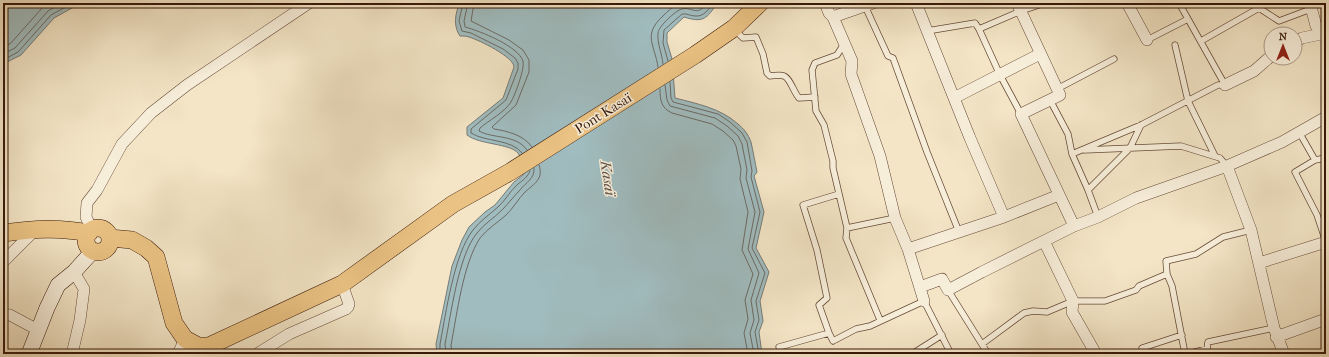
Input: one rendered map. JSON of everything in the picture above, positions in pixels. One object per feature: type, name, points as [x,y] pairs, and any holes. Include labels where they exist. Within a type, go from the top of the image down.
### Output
[{"type":"main road","name":"Pont Kasaï","points":[[181,347],[209,346],[342,284],[453,204],[510,172],[696,55],[734,28],[760,3]]},
{"type":"main road","points":[[3,233],[36,228],[68,229],[90,232],[100,228],[107,232],[110,238],[108,246],[104,250],[99,252],[93,251],[89,248],[86,242],[90,232]]},
{"type":"main road","points":[[110,238],[132,240],[146,248],[156,257],[181,347]]},
{"type":"main road","points":[[29,354],[47,308],[58,285],[74,272],[93,251]]},
{"type":"street","points":[[90,232],[86,217],[87,203],[97,190],[122,144],[151,113],[187,85],[309,3]]},
{"type":"street","points":[[825,3],[829,13],[833,17],[852,61],[851,74],[880,156],[895,218],[908,249],[924,301]]},
{"type":"street","points":[[916,3],[970,138],[1004,217]]},
{"type":"street","points":[[1127,3],[1147,40]]},
{"type":"street","points":[[833,17],[869,4]]},
{"type":"street","points":[[1310,6],[1316,26],[1326,33]]},
{"type":"street","points":[[1019,7],[1040,54],[1055,94],[1021,114],[1074,226]]},
{"type":"street","points":[[1303,38],[1326,33]]},
{"type":"street","points":[[954,98],[1040,54]]},
{"type":"street","points":[[1225,85],[1254,71],[1263,63]]},
{"type":"street","points":[[920,287],[942,279],[948,290],[1074,226],[1098,217],[1136,198],[1227,166],[1282,142],[1326,117]]},
{"type":"street","points":[[1227,166],[1251,230],[1275,333],[1284,354]]},
{"type":"street","points":[[908,249],[1004,217],[1059,195]]},
{"type":"street","points":[[3,262],[36,228]]},
{"type":"street","points":[[1044,241],[1072,301],[1072,312],[1096,354]]},
{"type":"street","points":[[1259,263],[1326,242]]},
{"type":"street","points":[[72,354],[80,320],[84,289],[74,272]]},
{"type":"street","points":[[257,354],[289,334],[346,309],[349,304],[342,284]]},
{"type":"street","points":[[3,314],[10,315],[38,330]]},
{"type":"street","points":[[1275,333],[1326,319]]},
{"type":"lane","points":[[979,29],[1019,7],[1045,3]]},
{"type":"lane","points":[[1072,154],[1141,125],[1218,85],[1225,85],[1179,3]]},
{"type":"lane","points":[[869,4],[888,56],[893,58],[927,152],[959,232]]},
{"type":"lane","points":[[1201,41],[1259,8],[1279,21],[1310,6]]},
{"type":"lane","points":[[1147,40],[1188,19]]},
{"type":"lane","points":[[927,32],[975,23],[1021,114]]},
{"type":"lane","points":[[734,28],[743,38],[756,37],[764,54],[767,72],[770,76],[784,75],[799,98],[815,97]]},
{"type":"lane","points":[[845,43],[837,55],[815,64],[812,70],[816,111],[824,125],[833,160],[833,168],[847,228],[846,238],[880,320]]},
{"type":"lane","points":[[1175,45],[1188,101],[1215,156]]},
{"type":"lane","points":[[1098,217],[1072,154],[1068,134],[1055,94],[1114,59]]},
{"type":"lane","points":[[1088,190],[1130,148],[1141,125]]},
{"type":"lane","points":[[1299,132],[1315,160]]},
{"type":"lane","points":[[1080,150],[1181,146],[1220,158],[1227,166]]},
{"type":"lane","points":[[1326,158],[1315,160],[1295,172],[1317,215],[1326,242]]},
{"type":"lane","points":[[839,194],[803,205],[817,250],[827,298],[819,305],[833,341],[856,329],[870,326],[880,320],[924,301],[951,354]]},
{"type":"lane","points":[[847,228],[895,218]]},
{"type":"lane","points":[[1251,230],[1223,237],[1196,254],[1166,261],[1167,274],[1172,286],[1186,354],[1207,349],[1208,342],[1275,333]]},
{"type":"lane","points":[[982,344],[1024,313],[1033,311],[1047,312],[1072,301],[1106,302],[1136,290],[1139,286],[1167,274]]},
{"type":"lane","points":[[948,290],[988,354]]},
{"type":"lane","points":[[779,347],[829,333]]},
{"type":"lane","points":[[912,354],[942,335]]},
{"type":"lane","points":[[1142,348],[1182,335]]},
{"type":"water","points":[[3,3],[81,3],[54,18],[21,55],[3,64]]},
{"type":"water","name":"Kasaï","points":[[460,3],[717,3],[710,13],[704,18],[696,20],[684,17],[667,33],[667,42],[672,59],[675,98],[708,107],[724,114],[742,128],[751,142],[757,172],[754,176],[764,212],[756,248],[769,272],[760,301],[763,321],[759,332],[762,354],[437,354],[436,344],[452,266],[462,240],[469,227],[495,205],[526,170],[518,153],[514,150],[508,147],[479,141],[467,135],[467,127],[503,98],[514,67],[508,59],[495,49],[467,36],[460,36],[456,28],[456,20]]}]
